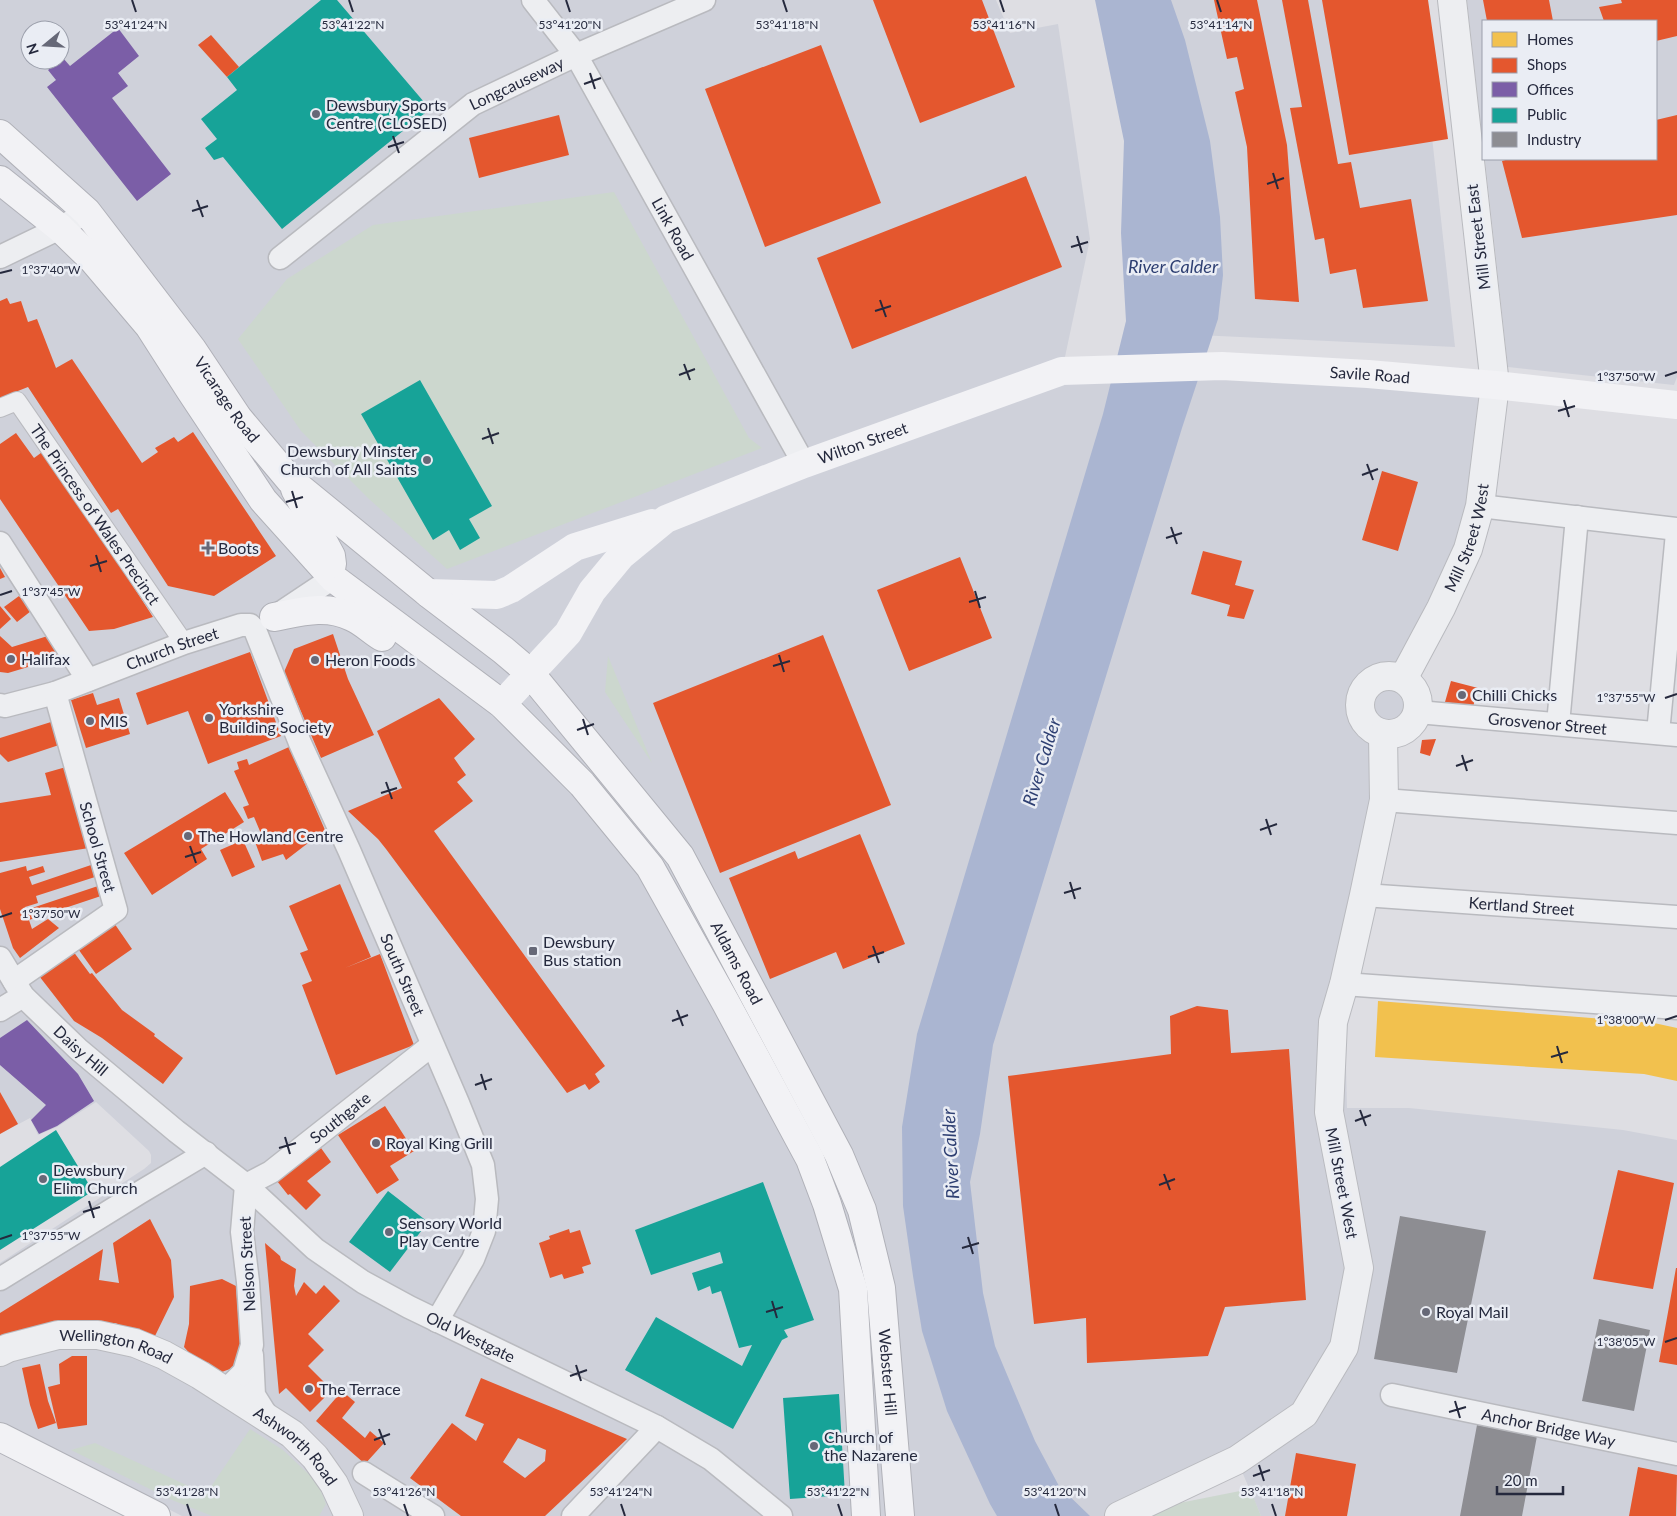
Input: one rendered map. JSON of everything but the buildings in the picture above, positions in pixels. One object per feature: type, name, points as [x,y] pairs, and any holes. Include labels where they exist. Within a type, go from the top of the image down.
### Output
[{"type":"main road","name":"Vicarage Road","points":[[0,134],[87,212],[192,349],[238,418],[290,480],[428,593],[530,673]]},
{"type":"main road","name":"Vicarage Road","points":[[0,180],[60,228],[93,260],[149,326],[263,500],[333,578],[502,704]]},
{"type":"main road","name":"Savile Road","points":[[1062,371],[1222,366],[1368,374],[1676,403]]},
{"type":"main road","name":"Wilton Street","points":[[428,593],[497,595],[511,589],[575,548],[666,519],[804,464],[1062,371]]},
{"type":"main road","points":[[290,480],[331,556],[333,578]]},
{"type":"main road","name":"Wilton Street","points":[[502,704],[568,633],[592,591],[620,556],[666,519]]},
{"type":"main road","points":[[265,624],[308,610],[325,609],[339,612],[353,617],[418,664],[450,665]]},
{"type":"main road","name":"Aldams Road","points":[[530,673],[680,856],[838,1155],[862,1210],[881,1288]]},
{"type":"main road","name":"Aldams Road","points":[[502,704],[582,784],[650,866],[810,1159],[827,1204],[853,1289]]},
{"type":"main road","name":"Webster Hill","points":[[881,1288],[900,1516]]},
{"type":"main road","name":"Webster Hill","points":[[853,1289],[861,1510]]},
{"type":"main road","points":[[0,1437],[156,1516]]},
{"type":"street","name":"Link Road","points":[[533,0],[576,55],[804,464]]},
{"type":"street","name":"Longcauseway","points":[[280,258],[473,104],[576,55],[704,0]]},
{"type":"street","name":"Mill Street East","points":[[1452,0],[1495,385]]},
{"type":"street","points":[[0,257],[60,228],[87,212]]},
{"type":"street","name":"Mill Street West","points":[[1402,678],[1441,608],[1468,548],[1480,506],[1495,385]]},
{"type":"street","name":"The Princess of Wales Precinct","points":[[0,408],[17,401],[184,643]]},
{"type":"street","points":[[1480,506],[1677,531],[1668,734]]},
{"type":"street","points":[[1558,724],[1578,517]]},
{"type":"street","points":[[0,543],[88,680]]},
{"type":"street","points":[[265,624],[333,578]]},
{"type":"street","name":"Church Street","points":[[0,705],[5,706],[55,693],[184,643],[241,625],[265,624]]},
{"type":"street","name":"South Street","points":[[265,624],[300,743],[350,850],[458,1103],[482,1165],[487,1199],[484,1231],[473,1259],[437,1321]]},
{"type":"street","points":[[1386,675],[1402,678],[1414,689],[1417,696],[1418,712],[1407,728],[1392,734],[1384,734],[1374,730],[1362,716],[1360,707],[1364,689],[1369,682],[1386,675]]},
{"type":"street","name":"School Street","points":[[18,989],[116,910],[55,693]]},
{"type":"street","name":"Grosvenor Street","points":[[1418,712],[1668,734]]},
{"type":"street","name":"Mill Street West","points":[[1126,1513],[1237,1460],[1304,1414],[1344,1348],[1359,1268],[1329,1112],[1333,1022],[1344,984],[1384,800],[1384,734]]},
{"type":"street","points":[[1384,800],[1677,824]]},
{"type":"street","name":"Kertland Street","points":[[1364,895],[1677,917]]},
{"type":"street","name":"Daisy Hill","points":[[0,958],[18,989],[78,1049],[176,1130]]},
{"type":"street","points":[[1344,984],[1677,1008]]},
{"type":"street","points":[[0,1010],[18,989]]},
{"type":"street","name":"Southgate","points":[[246,1184],[271,1172],[432,1045]]},
{"type":"street","name":"Old Westgate","points":[[176,1130],[246,1184],[315,1249],[363,1282],[437,1321],[657,1427],[711,1459],[781,1516]]},
{"type":"street","points":[[0,1279],[206,1153]]},
{"type":"street","name":"Nelson Street","points":[[246,1184],[242,1232],[248,1282],[254,1395],[280,1427]]},
{"type":"street","name":"Wellington Road","points":[[0,1352],[8,1348],[58,1335],[98,1335],[135,1342],[164,1355],[225,1391]]},
{"type":"street","name":"Nelson Street","points":[[225,1391],[244,1372],[252,1344]]},
{"type":"street","name":"Ashworth Road","points":[[225,1391],[280,1427],[315,1457],[334,1484],[349,1516]]},
{"type":"street","name":"Anchor Bridge Way","points":[[1392,1395],[1677,1454]]},
{"type":"street","points":[[573,1516],[657,1427]]},
{"type":"street","points":[[364,1473],[433,1516]]},
{"type":"shaded area","points":[[0,0],[996,0],[1010,33],[1058,24],[1090,239],[1062,371],[1495,385],[1480,506],[1409,683],[1417,696],[1416,717],[1407,728],[1392,734],[1344,984],[1347,1108],[1409,1108],[1623,1130],[1677,1140],[1677,1516],[1261,1516],[1237,1460],[1119,1516],[182,1516],[0,1424],[0,1263],[151,1163],[149,1151],[96,1102],[57,1127],[38,1135],[30,1118],[0,1134]]},
{"type":"shaded area","points":[[1121,0],[1417,0],[1455,347],[1177,334]]},
{"type":"shaded area","points":[[1467,0],[1677,0],[1677,377],[1674,385],[1508,367],[1485,160],[1657,160],[1657,20],[1482,20],[1482,138]]},
{"type":"shaded area","points":[[614,192],[749,438],[762,448],[447,569],[369,499],[301,431],[238,339],[287,279],[373,225]]},
{"type":"shaded area","points":[[608,656],[652,763],[605,692]]},
{"type":"shaded area","points":[[250,1429],[283,1450],[318,1483],[326,1504],[319,1516],[212,1516],[172,1500],[71,1450],[95,1443],[206,1494]]},
{"type":"shaded area","points":[[1250,1489],[1261,1516],[1126,1516],[1124,1514]]},
{"type":"water","name":"River Calder","points":[[1095,0],[1171,0],[1185,40],[1210,141],[1220,217],[1223,275],[1218,319],[1182,428],[993,1045],[980,1134],[970,1182],[983,1293],[995,1346],[1035,1441],[1059,1486],[1090,1516],[997,1516],[947,1411],[922,1331],[903,1206],[902,1127],[917,1034],[1103,414],[1126,321],[1121,233],[1124,141]]},
{"type":"place","name":"Dewsbury Sports Centre (CLOSED)","points":[[316,114]]},
{"type":"place","name":"Dewsbury Minster Church of All Saints","points":[[427,460]]},
{"type":"place","name":"Boots","points":[[208,548]]},
{"type":"place","name":"Halifax","points":[[11,659]]},
{"type":"place","name":"Heron Foods","points":[[315,660]]},
{"type":"place","name":"Chilli Chicks","points":[[1462,695]]},
{"type":"place","name":"Yorkshire Building Society","points":[[209,718]]},
{"type":"place","name":"MIS","points":[[90,721]]},
{"type":"place","name":"The Howland Centre","points":[[188,836]]},
{"type":"place","name":"Dewsbury Bus station","points":[[533,951]]},
{"type":"place","name":"Royal King Grill","points":[[376,1143]]},
{"type":"place","name":"Dewsbury Elim Church","points":[[43,1179]]},
{"type":"place","name":"Sensory World Play Centre","points":[[389,1232]]},
{"type":"place","name":"Royal Mail","points":[[1426,1312]]},
{"type":"place","name":"The Terrace","points":[[309,1389]]},
{"type":"place","name":"Church of the Nazarene","points":[[814,1446]]}]
